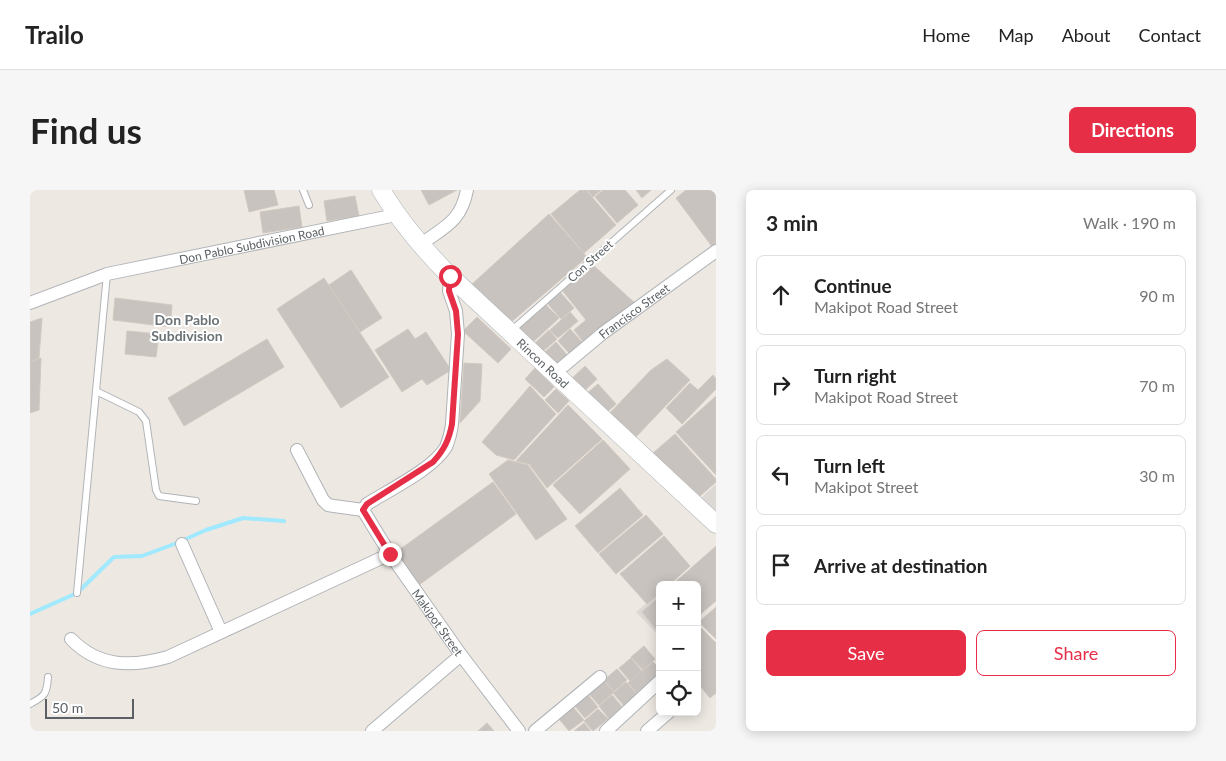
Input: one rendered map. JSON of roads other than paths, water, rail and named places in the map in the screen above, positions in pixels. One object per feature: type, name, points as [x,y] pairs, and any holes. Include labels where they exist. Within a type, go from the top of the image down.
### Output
[{"type":"street","name":"Rincon Road","points":[[381,190],[396,215],[420,245],[450,276],[716,524]]},
{"type":"street","points":[[420,245],[458,216],[467,190]]},
{"type":"street","name":"Don Pablo Subdivision Road","points":[[30,303],[107,274],[396,215]]},
{"type":"street","name":"Francisco Street","points":[[554,374],[604,334],[716,251]]},
{"type":"street","points":[[297,450],[323,500],[328,504],[363,510],[367,504],[433,462],[441,454],[450,437],[452,424],[458,334],[456,311],[449,291],[450,276]]},
{"type":"street","name":"Makipot Street","points":[[363,510],[390,554],[461,655],[519,731]]},
{"type":"street","points":[[182,544],[221,632]]},
{"type":"street","points":[[71,640],[81,650],[95,657],[130,664],[150,662],[168,657],[390,554]]},
{"type":"street","points":[[372,731],[461,655]]},
{"type":"street","points":[[535,731],[600,676]]},
{"type":"street","points":[[606,731],[656,685]]},
{"type":"street","points":[[648,731],[665,716]]},
{"type":"lane","points":[[304,190],[310,205]]},
{"type":"lane","name":"Con Street","points":[[510,332],[671,190]]},
{"type":"lane","points":[[76,594],[107,274]]},
{"type":"lane","points":[[96,391],[138,412],[146,422],[156,490],[159,496],[196,501]]},
{"type":"lane","points":[[30,704],[43,697],[48,690],[48,676]]},
{"type":"waterway","points":[[30,614],[77,593],[114,557],[142,556],[206,530],[243,518],[284,521]]},
{"type":"district","name":"Don Pablo Subdivision","points":[[187,328]]}]
